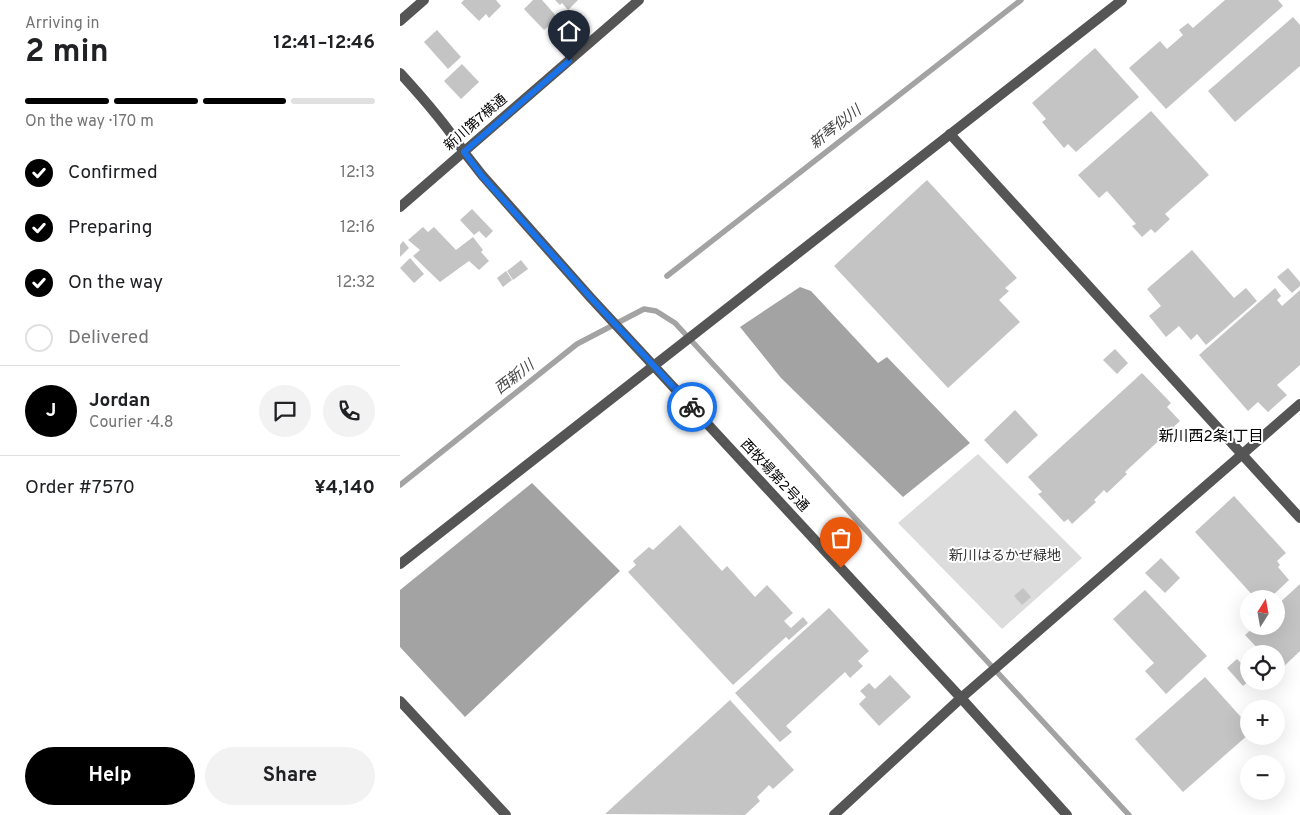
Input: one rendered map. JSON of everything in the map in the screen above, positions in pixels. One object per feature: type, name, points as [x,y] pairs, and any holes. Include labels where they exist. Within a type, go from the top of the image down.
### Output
[{"type":"street","points":[[400,21],[424,0]]},
{"type":"street","name":"新川第7横通","points":[[400,207],[638,0]]},
{"type":"street","points":[[400,564],[1122,0]]},
{"type":"street","name":"西牧場第2号通","points":[[400,73],[450,131],[482,176],[590,297],[1067,815]]},
{"type":"street","points":[[950,134],[1300,518]]},
{"type":"street","points":[[834,815],[961,698],[1300,404]]},
{"type":"street","points":[[400,701],[506,815]]},
{"type":"green space","name":"新川はるかぜ緑地","points":[[978,454],[1082,558],[1002,629],[898,523]]},
{"type":"shaded area","points":[[800,287],[811,291],[878,363],[887,357],[970,443],[903,497],[781,378],[740,327]]},
{"type":"shaded area","points":[[532,483],[620,571],[465,717],[400,647],[400,590]]},
{"type":"building","points":[[464,0],[496,0],[501,6],[489,18],[486,14],[479,21],[461,3]]},
{"type":"building","points":[[533,0],[542,0],[558,18],[544,30],[524,9]]},
{"type":"building","points":[[555,0],[578,0],[568,10],[562,3],[560,5]]},
{"type":"building","points":[[1225,0],[1278,0],[1283,6],[1166,109],[1129,68],[1160,41],[1167,49],[1183,35],[1179,30],[1188,23],[1193,28]]},
{"type":"building","points":[[1293,17],[1300,25],[1300,66],[1235,122],[1208,91]]},
{"type":"building","points":[[437,30],[461,57],[448,69],[424,42]]},
{"type":"building","points":[[1095,48],[1139,97],[1076,152],[1068,144],[1064,148],[1042,122],[1046,119],[1032,103]]},
{"type":"building","points":[[462,64],[479,82],[461,99],[444,81]]},
{"type":"building","points":[[1151,111],[1209,175],[1165,214],[1170,219],[1155,233],[1151,229],[1142,237],[1132,226],[1136,224],[1107,191],[1099,198],[1078,175]]},
{"type":"building","points":[[927,180],[1017,278],[1005,288],[1009,291],[999,300],[1020,322],[948,388],[834,266]]},
{"type":"building","points":[[472,209],[493,231],[486,238],[479,231],[474,235],[460,220]]},
{"type":"building","points":[[423,227],[428,232],[434,227],[456,250],[473,237],[483,250],[481,252],[489,261],[479,270],[469,261],[440,282],[413,256],[420,250],[408,240]]},
{"type":"building","points":[[403,241],[409,248],[400,257],[400,245]]},
{"type":"building","points":[[1192,250],[1234,298],[1246,288],[1257,301],[1206,345],[1197,334],[1191,340],[1179,326],[1166,337],[1149,316],[1161,306],[1147,289]]},
{"type":"building","points":[[410,258],[424,274],[414,283],[400,268]]},
{"type":"building","points":[[521,260],[528,269],[513,280],[507,271]]},
{"type":"building","points":[[1288,268],[1300,282],[1300,286],[1292,293],[1277,277]]},
{"type":"building","points":[[506,271],[512,280],[503,287],[497,278]]},
{"type":"building","points":[[1275,288],[1281,296],[1277,300],[1282,306],[1300,290],[1300,365],[1277,385],[1287,395],[1268,412],[1258,402],[1248,411],[1199,355]]},
{"type":"building","points":[[1115,349],[1128,363],[1117,374],[1103,360]]},
{"type":"building","points":[[1142,373],[1171,403],[1167,407],[1180,421],[1125,472],[1127,474],[1107,493],[1104,490],[1094,500],[1096,502],[1072,524],[1068,519],[1064,522],[1038,494],[1042,492],[1028,477]]},
{"type":"building","points":[[1015,410],[1038,435],[1007,464],[984,440]]},
{"type":"building","points":[[1234,496],[1286,553],[1277,561],[1280,565],[1278,567],[1289,580],[1278,590],[1248,590],[1195,532]]},
{"type":"building","points":[[680,525],[722,571],[727,566],[755,597],[767,585],[793,613],[784,621],[791,628],[803,617],[808,623],[789,640],[786,637],[733,685],[628,572],[636,565],[633,561],[649,547],[653,550]]},
{"type":"building","points":[[1161,558],[1180,578],[1165,593],[1145,573]]},
{"type":"building","points":[[1300,584],[1300,651],[1285,665],[1285,645],[1254,645],[1245,635],[1285,635],[1285,598]]},
{"type":"building","points":[[1023,588],[1031,597],[1022,605],[1014,596]]},
{"type":"building","points":[[1145,590],[1207,656],[1166,694],[1145,671],[1154,663],[1113,619]]},
{"type":"building","points":[[829,608],[869,651],[858,661],[863,666],[850,678],[845,672],[786,726],[792,732],[780,742],[735,693]]},
{"type":"building","points":[[1237,659],[1240,662],[1240,683],[1227,668]]},
{"type":"building","points":[[890,675],[911,697],[879,726],[859,704],[866,697],[860,691],[869,683],[875,689]]},
{"type":"building","points":[[1205,677],[1240,716],[1240,742],[1183,792],[1135,739]]},
{"type":"building","points":[[730,700],[794,770],[773,789],[769,785],[757,797],[760,801],[745,815],[605,814]]},
{"type":"waterway","name":"新琴似川","points":[[667,276],[1021,0]]},
{"type":"waterway","name":"西新川","points":[[400,485],[577,344],[644,309],[656,311],[675,323],[1129,815]]},
{"type":"way so far","points":[[692,407],[841,568]]},
{"type":"district","name":"新川西2条1丁目","points":[[1211,437]]},
{"type":"route","points":[[569,61],[464,152],[482,176],[590,297],[692,407]]}]
